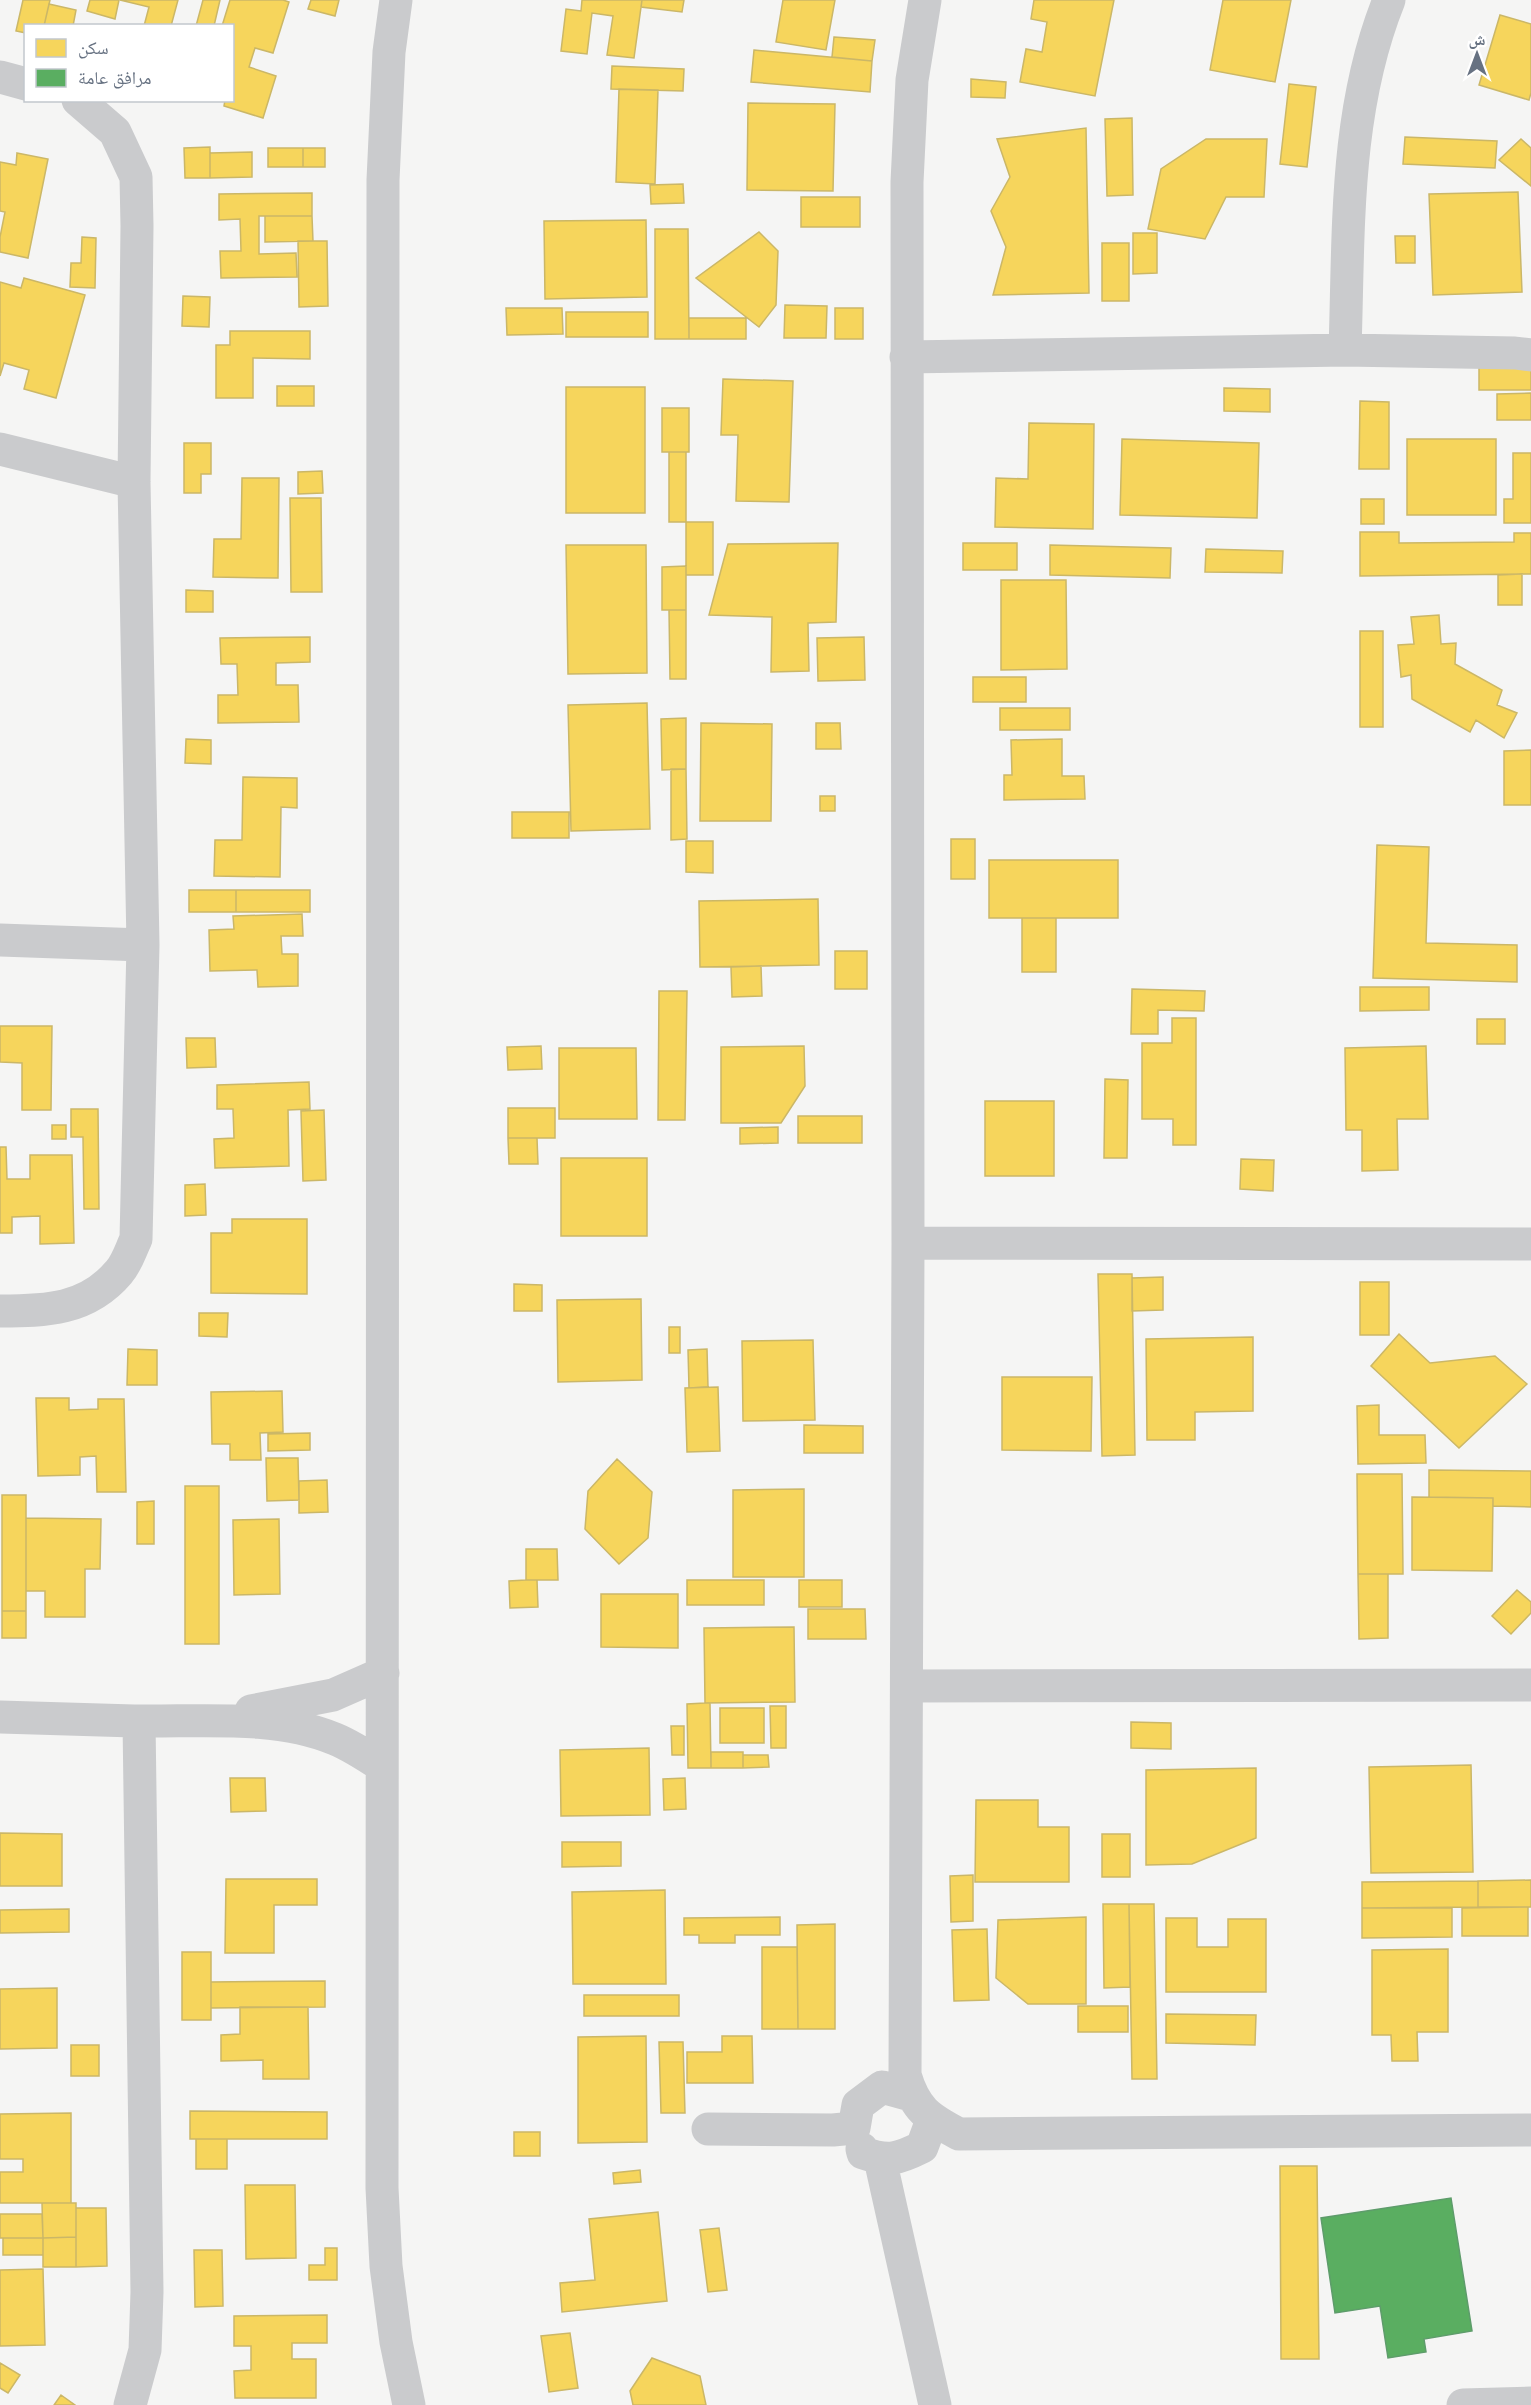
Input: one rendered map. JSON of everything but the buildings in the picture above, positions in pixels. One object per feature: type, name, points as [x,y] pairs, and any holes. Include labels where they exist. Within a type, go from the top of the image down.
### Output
[{"type":"street","points":[[396,0],[389,52],[383,180],[382,2188],[386,2266],[396,2342],[409,2405]]},
{"type":"street","points":[[925,0],[912,80],[907,182],[908,1243],[905,2075],[911,2095],[932,2120],[959,2134],[1531,2130]]},
{"type":"street","points":[[1345,350],[1350,192],[1357,111],[1376,33],[1389,0]]},
{"type":"street","points":[[0,77],[24,83]]},
{"type":"street","points":[[0,1311],[63,1308],[96,1295],[121,1271],[136,1239],[143,945],[134,482],[136,177],[115,132],[80,102]]},
{"type":"street","points":[[906,357],[1345,350],[1531,355]]},
{"type":"street","points":[[0,449],[134,482]]},
{"type":"street","points":[[0,940],[143,945]]},
{"type":"street","points":[[908,1243],[1531,1244]]},
{"type":"street","points":[[190,1719],[306,1702],[333,1695],[383,1673]]},
{"type":"street","points":[[907,1686],[1531,1686]]},
{"type":"street","points":[[0,1717],[139,1721],[190,1719],[280,1725],[305,1730],[341,1742],[382,1766]]},
{"type":"street","points":[[130,2405],[145,2349],[147,2292],[139,1721]]},
{"type":"street","points":[[911,2095],[882,2087],[858,2105],[854,2128],[863,2153],[880,2159],[898,2159],[922,2147],[932,2120]]},
{"type":"street","points":[[708,2129],[833,2130],[854,2128]]},
{"type":"street","points":[[880,2159],[935,2405]]},
{"type":"street","points":[[1463,2405],[1531,2403]]}]
